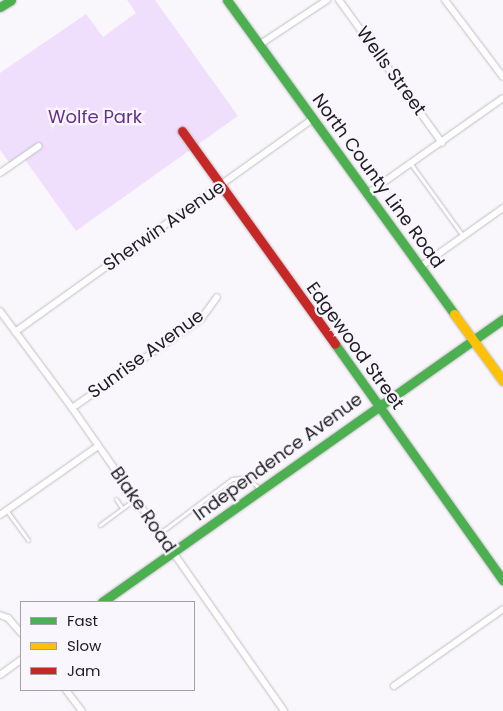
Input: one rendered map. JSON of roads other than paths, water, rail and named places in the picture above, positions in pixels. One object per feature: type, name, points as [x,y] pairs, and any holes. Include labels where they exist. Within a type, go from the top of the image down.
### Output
[{"type":"street","points":[[0,7],[11,0]]},
{"type":"street","name":"North County Line Road","points":[[227,0],[503,381]]},
{"type":"street","points":[[259,45],[327,0]]},
{"type":"street","name":"Wells Street","points":[[339,0],[442,143]]},
{"type":"street","points":[[445,0],[503,77]]},
{"type":"street","points":[[367,194],[442,143],[503,98]]},
{"type":"street","name":"Sherwin Avenue","points":[[14,332],[313,120]]},
{"type":"street","name":"Edgewood Street","points":[[182,131],[503,580]]},
{"type":"street","points":[[0,173],[39,146]]},
{"type":"street","points":[[420,267],[463,236],[502,212]]},
{"type":"street","name":"Sunrise Avenue","points":[[72,408],[201,318],[217,297]]},
{"type":"street","name":"Blake Road","points":[[0,312],[72,408],[284,711]]},
{"type":"street","name":"Independence Avenue","points":[[103,601],[503,319]]},
{"type":"street","points":[[0,515],[98,446]]},
{"type":"street","points":[[394,686],[503,609]]},
{"type":"street","points":[[0,615],[8,618],[20,632]]},
{"type":"street","points":[[0,675],[20,661]]},
{"type":"street","points":[[67,691],[79,710]]},
{"type":"lane","points":[[411,164],[463,236]]},
{"type":"lane","points":[[159,534],[232,479],[248,477],[260,490]]},
{"type":"lane","points":[[116,499],[122,508]]},
{"type":"lane","points":[[100,525],[135,499]]},
{"type":"lane","points":[[7,510],[28,540]]},
{"type":"park label","name":"Wolfe Park","points":[[95,117]]}]
